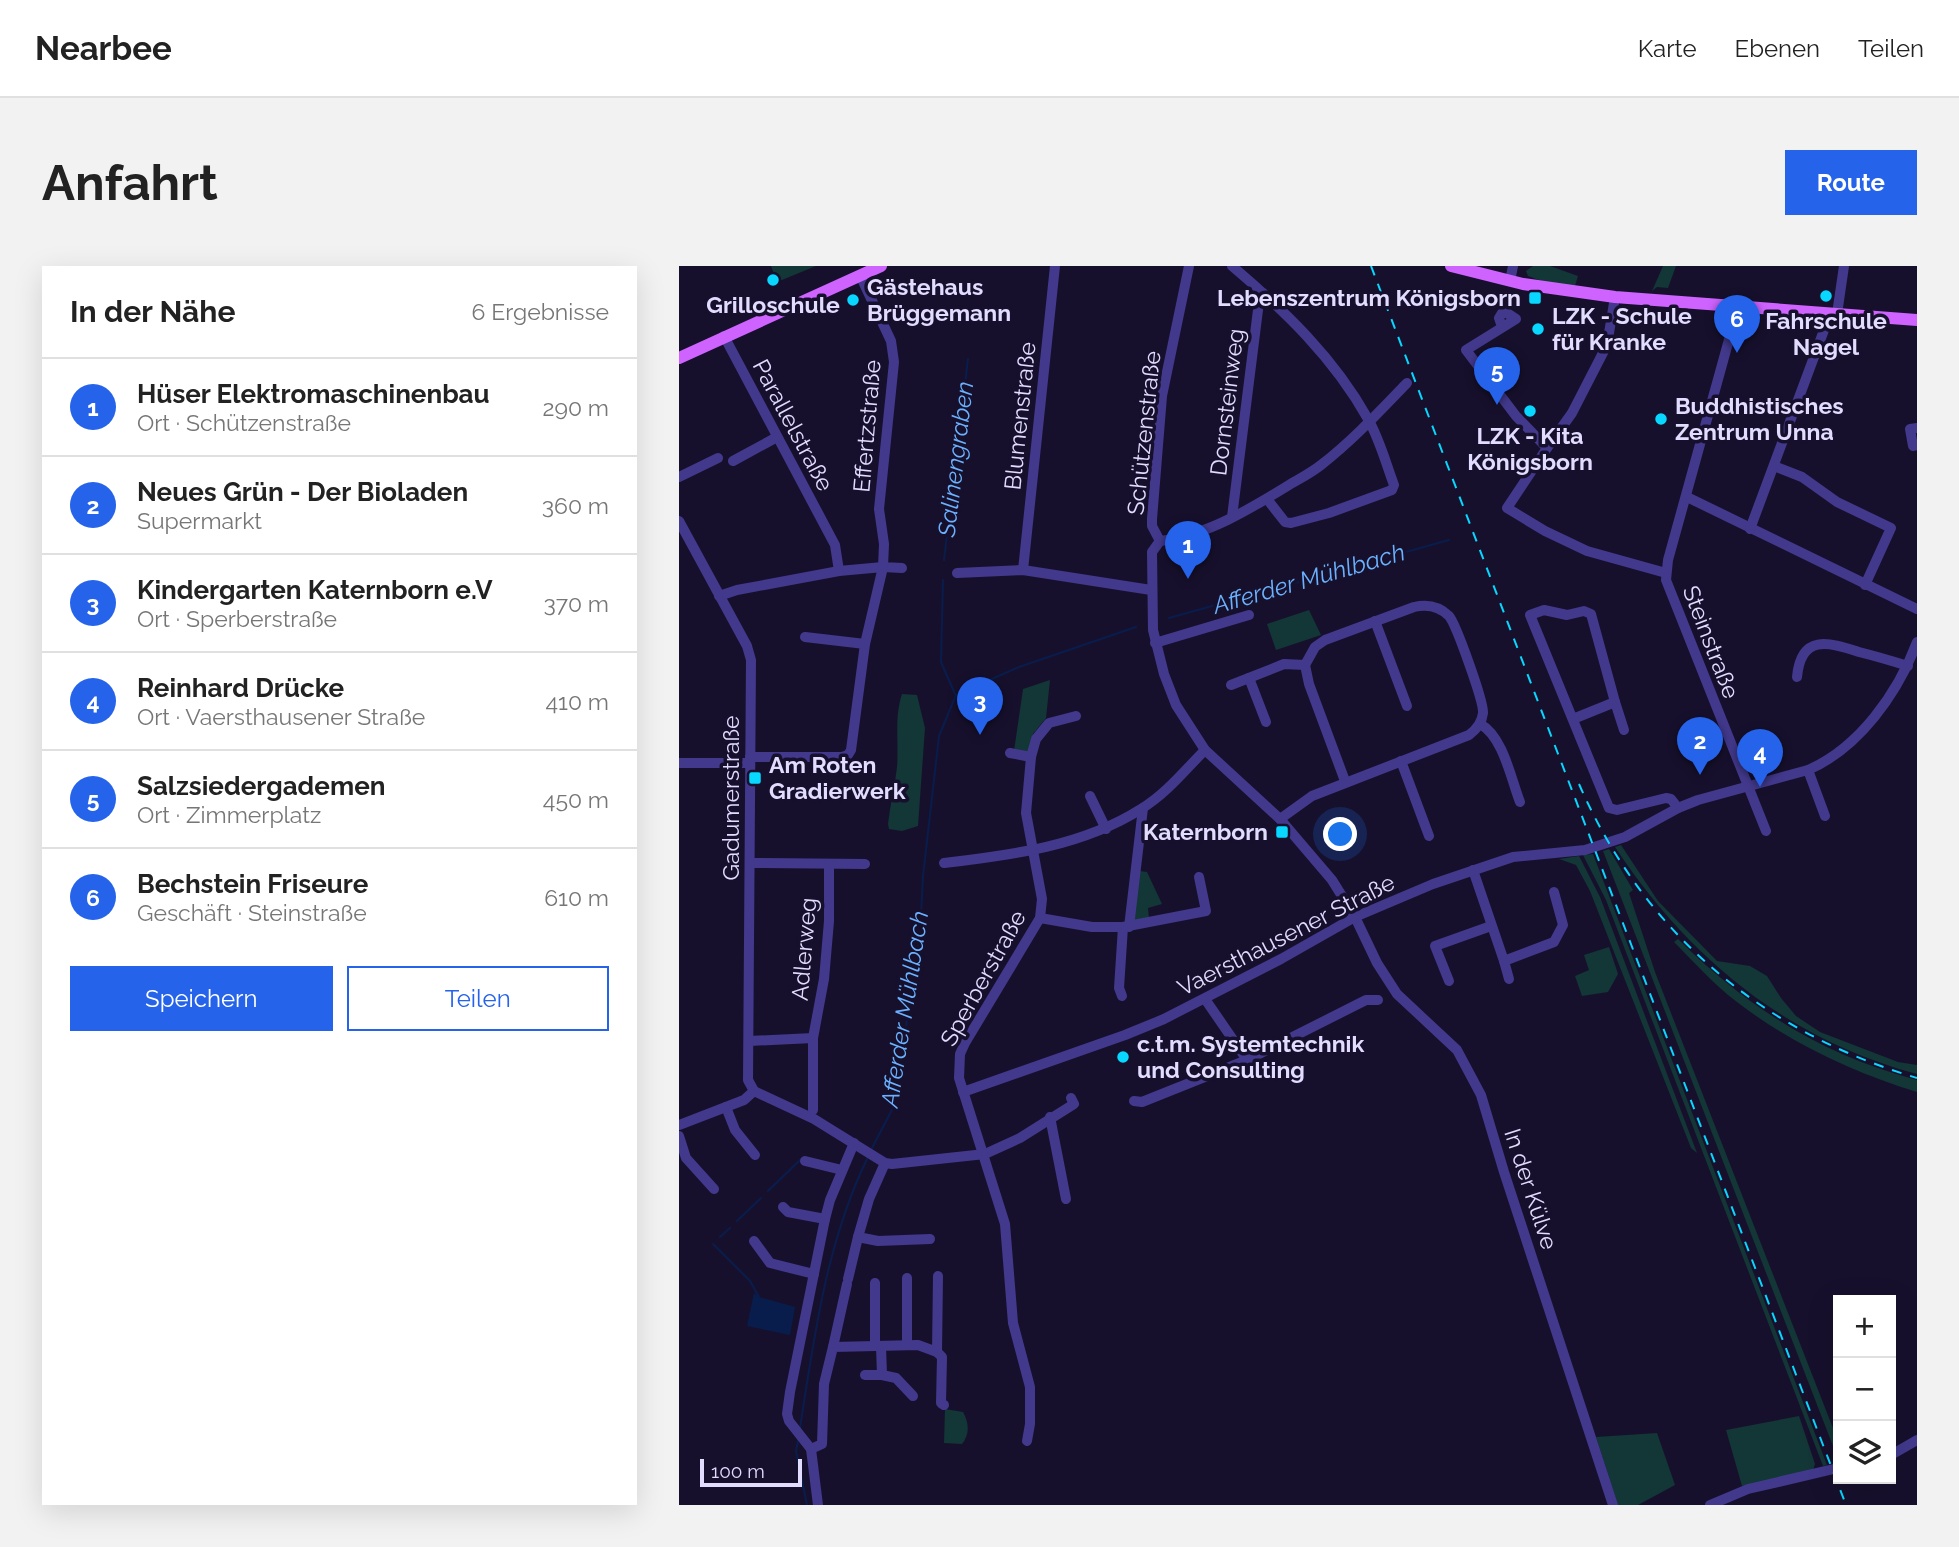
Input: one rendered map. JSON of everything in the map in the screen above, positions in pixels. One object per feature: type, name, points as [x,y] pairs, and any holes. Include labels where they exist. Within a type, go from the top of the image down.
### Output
[{"type":"main road","points":[[679,358],[881,266]]},
{"type":"main road","points":[[1451,266],[1553,290],[1917,320]]},
{"type":"street","name":"Blumenstraße","points":[[1023,570],[1055,266]]},
{"type":"street","name":"Schützenstraße","points":[[1189,266],[1162,396],[1152,519],[1160,541],[1152,552],[1151,590],[1155,643],[1176,705],[1205,750],[1280,819],[1332,880],[1355,917]]},
{"type":"street","points":[[1232,266],[1296,323],[1343,379],[1369,421],[1394,485],[1392,490],[1329,513],[1291,523],[1285,522],[1267,499]]},
{"type":"street","points":[[1510,281],[1513,266]]},
{"type":"street","points":[[1750,529],[1834,314],[1844,266]]},
{"type":"street","name":"Effertzstraße","points":[[860,275],[891,341],[894,362],[879,509],[884,544],[883,567]]},
{"type":"street","name":"Dornsteinweg","points":[[1232,517],[1259,302],[1263,292]]},
{"type":"street","points":[[1615,297],[1607,345],[1572,413],[1507,508],[1545,531],[1587,551],[1666,573]]},
{"type":"street","name":"Steinstraße","points":[[1738,307],[1666,573],[1674,604],[1748,786]]},
{"type":"street","points":[[1502,327],[1467,349],[1516,416],[1547,448]]},
{"type":"street","name":"Parallelstraße","points":[[724,336],[835,545],[839,571]]},
{"type":"street","points":[[1160,541],[1190,535],[1232,517],[1319,467],[1408,383]]},
{"type":"street","points":[[1917,428],[1910,429],[1913,446],[1917,445]]},
{"type":"street","points":[[733,461],[777,438]]},
{"type":"street","points":[[679,477],[718,458]]},
{"type":"street","points":[[1774,466],[1802,477],[1837,502],[1891,528],[1865,584]]},
{"type":"street","points":[[1687,497],[1917,609]]},
{"type":"street","name":"Gadumerstraße","points":[[679,521],[750,654],[748,1080],[754,1091]]},
{"type":"street","points":[[679,763],[848,755],[851,750],[865,643],[883,567]]},
{"type":"street","points":[[719,596],[737,590],[839,571],[902,568]]},
{"type":"street","points":[[957,573],[1023,570],[1151,590]]},
{"type":"street","points":[[1280,819],[1312,796],[1345,781],[1464,738],[1480,724],[1482,704],[1448,614],[1434,607],[1421,606],[1319,643],[1310,652],[1305,665],[1309,684],[1345,781]]},
{"type":"street","points":[[1625,730],[1591,614],[1584,611],[1567,615],[1544,610],[1530,615],[1609,808],[1617,810],[1666,798],[1671,799],[1678,808]]},
{"type":"street","points":[[1155,643],[1249,615]]},
{"type":"street","points":[[1375,621],[1407,706]]},
{"type":"street","points":[[805,637],[865,643]]},
{"type":"street","points":[[1797,677],[1803,654],[1810,647],[1828,642],[1908,666]]},
{"type":"street","name":"Vaersthausener Straße","points":[[963,1093],[1133,1032],[1205,999],[1355,917],[1433,884],[1513,858],[1575,852],[1616,841],[1678,808],[1823,764],[1851,740],[1886,700],[1908,666],[1917,642]]},
{"type":"street","points":[[1231,685],[1284,664],[1305,665]]},
{"type":"street","points":[[1249,678],[1266,722]]},
{"type":"street","points":[[1573,719],[1615,702]]},
{"type":"street","name":"Sperberstraße","points":[[1027,1441],[1030,1387],[1013,1324],[1005,1224],[985,1154],[963,1093],[959,1065],[965,1043],[1041,918],[1042,899],[1026,813],[1031,757],[1036,739],[1049,723],[1076,716]]},
{"type":"street","points":[[1480,724],[1488,728],[1497,739],[1520,802]]},
{"type":"street","points":[[944,863],[1073,841],[1106,829],[1143,808],[1171,785],[1205,750]]},
{"type":"street","points":[[1010,753],[1031,757]]},
{"type":"street","points":[[1401,761],[1429,836]]},
{"type":"street","points":[[1808,770],[1825,816]]},
{"type":"street","points":[[1748,786],[1766,831]]},
{"type":"street","points":[[1090,796],[1106,829]]},
{"type":"street","points":[[1122,996],[1119,988],[1143,808]]},
{"type":"street","points":[[750,863],[865,864]]},
{"type":"street","name":"Adlerweg","points":[[813,1110],[813,1038],[824,979],[829,921],[829,864]]},
{"type":"street","points":[[1473,870],[1509,979]]},
{"type":"street","points":[[1041,918],[1092,927],[1126,927],[1206,911],[1199,877]]},
{"type":"street","points":[[1504,961],[1554,942],[1563,925],[1553,892]]},
{"type":"street","name":"In der Külve","points":[[1355,917],[1386,979],[1397,994],[1457,1050],[1481,1095],[1613,1505]]},
{"type":"street","points":[[1449,981],[1435,946],[1491,926]]},
{"type":"street","points":[[1205,999],[1247,1060]]},
{"type":"street","points":[[1134,1101],[1142,1102],[1247,1060],[1366,1000],[1378,1000]]},
{"type":"street","points":[[748,1041],[813,1038]]},
{"type":"street","points":[[679,1125],[744,1100],[754,1091],[814,1119],[885,1163],[900,1164],[985,1154],[1020,1138],[1073,1104],[1071,1098]]},
{"type":"street","points":[[726,1107],[735,1130],[755,1155]]},
{"type":"street","points":[[1050,1117],[1066,1199]]},
{"type":"street","points":[[679,1136],[686,1158],[714,1189]]},
{"type":"street","points":[[818,1505],[811,1449],[787,1414],[825,1219],[842,1170],[859,1146]]},
{"type":"street","points":[[805,1161],[842,1170]]},
{"type":"street","points":[[811,1449],[822,1444],[824,1384],[858,1237],[869,1199],[885,1163]]},
{"type":"street","points":[[783,1207],[788,1212],[825,1219]]},
{"type":"street","points":[[858,1237],[878,1241],[930,1239]]},
{"type":"street","points":[[754,1241],[770,1263],[814,1273]]},
{"type":"street","points":[[937,1352],[938,1276]]},
{"type":"street","points":[[907,1278],[907,1345]]},
{"type":"street","points":[[875,1283],[882,1375]]},
{"type":"street","points":[[833,1346],[918,1345],[937,1352],[941,1357],[941,1403],[944,1405]]},
{"type":"street","points":[[865,1375],[897,1378],[913,1396]]},
{"type":"street","points":[[1896,1452],[1917,1440]]},
{"type":"street","points":[[1710,1505],[1748,1489],[1833,1469]]},
{"type":"green space","points":[[771,266],[816,266],[777,282]]},
{"type":"green space","points":[[1533,266],[1550,266],[1578,276],[1575,286],[1544,282],[1528,276],[1526,271]]},
{"type":"green space","points":[[1663,266],[1676,266],[1668,288],[1657,287],[1652,291]]},
{"type":"green space","points":[[1309,610],[1321,635],[1276,650],[1267,624]]},
{"type":"green space","points":[[1050,680],[1046,718],[1033,734],[1031,750],[1014,751],[1023,689]]},
{"type":"green space","points":[[902,694],[917,695],[925,728],[918,826],[902,831],[889,829],[888,824],[897,767],[897,721]]},
{"type":"green space","points":[[1621,845],[1658,901],[1717,961],[1750,966],[1767,976],[1796,1016],[1820,1032],[1898,1062],[1917,1065],[1917,1074],[1870,1059],[1826,1040],[1745,989],[1708,958],[1674,924],[1643,887],[1615,847]]},
{"type":"green space","points":[[1609,849],[1633,890],[1629,893],[1655,972],[1833,1428],[1833,1446],[1603,851]]},
{"type":"green space","points":[[1593,854],[1827,1465],[1823,1466],[1606,900],[1583,855]]},
{"type":"green space","points":[[1579,856],[1600,897],[1697,1153],[1691,1148],[1590,891],[1576,865],[1559,859]]},
{"type":"green space","points":[[1139,871],[1147,872],[1162,904],[1148,908],[1149,918],[1133,921]]},
{"type":"green space","points":[[1678,939],[1732,987],[1788,1026],[1849,1057],[1917,1080],[1917,1092],[1842,1064],[1772,1026],[1728,995],[1674,942]]},
{"type":"green space","points":[[1609,947],[1618,974],[1608,992],[1582,996],[1575,976],[1589,970],[1584,955]]},
{"type":"green space","points":[[945,1409],[963,1412],[965,1416],[967,1432],[962,1444],[944,1443]]},
{"type":"green space","points":[[1799,1416],[1815,1464],[1813,1470],[1742,1486],[1726,1430]]},
{"type":"green space","points":[[1657,1433],[1675,1485],[1638,1505],[1618,1505],[1596,1437]]},
{"type":"water","points":[[754,1293],[759,1297],[795,1307],[790,1335],[747,1326]]},
{"type":"waterway","name":"Salinengraben","points":[[944,560],[968,359]]},
{"type":"waterway","name":"Afferder Mühlbach","points":[[1169,618],[1449,540]]},
{"type":"waterway","name":"Salinengraben","points":[[943,580],[941,662],[955,694]]},
{"type":"waterway","name":"Afferder Mühlbach","points":[[872,1148],[894,1106],[920,934],[923,876],[939,736],[956,695],[1019,667],[1136,627]]},
{"type":"waterway","name":"Afferder Mühlbach","points":[[800,1428],[817,1324],[832,1255],[854,1189],[868,1157]]},
{"type":"waterway","points":[[768,1191],[800,1160]]},
{"type":"waterway","points":[[737,1221],[761,1198]]},
{"type":"waterway","points":[[720,1237],[730,1228]]},
{"type":"waterway","points":[[713,1244],[750,1281],[759,1297]]},
{"type":"waterway","name":"Afferder Mühlbach","points":[[798,1441],[796,1451],[807,1505]]},
{"type":"railway","points":[[1371,266],[1846,1505]]},
{"type":"railway","points":[[1579,784],[1606,838],[1637,886],[1674,930],[1714,970],[1759,1004],[1808,1034],[1861,1058],[1917,1078]]},
{"type":"place","name":"Grilloschule","points":[[773,280]]},
{"type":"place","name":"Fahrschule Nagel","points":[[1826,296]]},
{"type":"place","name":"Lebenszentrum Königsborn","points":[[1535,298]]},
{"type":"place","name":"Gästehaus Brüggemann","points":[[853,300]]},
{"type":"place","name":"LZK - Schule für Kranke","points":[[1538,329]]},
{"type":"place","name":"Bechstein Friseure","points":[[1737,353]]},
{"type":"place","name":"Salzsiedergademen","points":[[1497,405]]},
{"type":"place","name":"LZK - Kita Königsborn","points":[[1530,411]]},
{"type":"place","name":"Buddhistisches Zentrum Unna","points":[[1661,419]]},
{"type":"place","name":"Hüser Elektromaschinenbau","points":[[1188,579]]},
{"type":"place","name":"Kindergarten Katernborn e.V","points":[[980,735]]},
{"type":"place","name":"Neues Grün - Der Bioladen","points":[[1700,775]]},
{"type":"place","name":"Am Roten Gradierwerk","points":[[755,778]]},
{"type":"place","name":"Reinhard Drücke","points":[[1760,787]]},
{"type":"place","name":"Katernborn","points":[[1282,832]]},
{"type":"place","name":"c.t.m. Systemtechnik und Consulting","points":[[1123,1057]]}]
